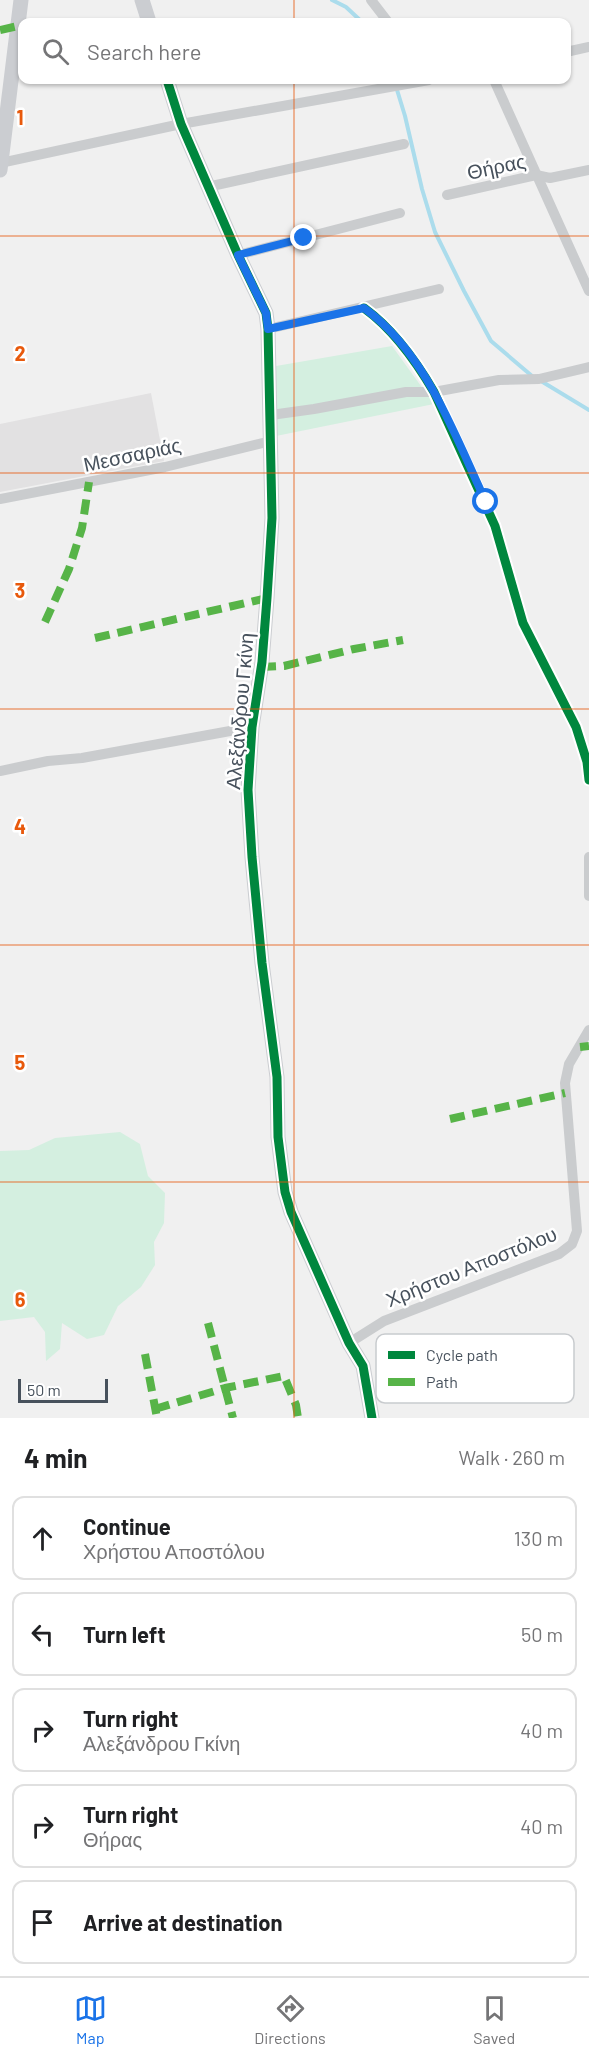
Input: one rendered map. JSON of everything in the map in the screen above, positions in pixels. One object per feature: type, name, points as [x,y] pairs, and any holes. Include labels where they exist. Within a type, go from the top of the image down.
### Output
[{"type":"street","points":[[19,18],[21,0]]},
{"type":"street","points":[[142,0],[148,18]]},
{"type":"street","points":[[371,0],[385,18]]},
{"type":"street","points":[[18,24],[0,165],[181,124],[402,84]]},
{"type":"street","points":[[571,51],[589,47]]},
{"type":"street","name":"Αλεξάνδρου Γκίνη","points":[[168,84],[181,124],[207,187],[266,313],[271,415],[272,518],[262,662],[252,727],[248,790],[252,857],[277,1077],[278,1137],[285,1192],[304,1245],[349,1343],[363,1366],[372,1418]]},
{"type":"street","points":[[496,84],[589,291]]},
{"type":"street","points":[[207,187],[404,144]]},
{"type":"street","name":"Θήρας","points":[[447,195],[536,175],[550,178],[589,170]]},
{"type":"street","points":[[238,255],[400,213]]},
{"type":"street","points":[[268,329],[439,289]]},
{"type":"street","points":[[364,308],[382,321],[423,373],[434,392],[492,518],[523,623],[576,727],[587,762],[589,780]]},
{"type":"street","points":[[271,415],[406,392],[434,392],[499,380],[539,380],[589,367]]},
{"type":"street","name":"Μεσσαριάς","points":[[0,499],[165,467],[271,441]]},
{"type":"street","points":[[0,771],[48,760],[82,758],[252,727]]},
{"type":"street","points":[[589,857],[589,896]]},
{"type":"street","name":"Χρήστου Αποστόλου","points":[[349,1343],[384,1321],[559,1254],[572,1244],[578,1231],[565,1083],[569,1064],[589,1030]]},
{"type":"shaded area","points":[[151,393],[164,461],[0,492],[0,424]]},
{"type":"green space","points":[[392,346],[434,404],[276,436],[276,366]]},
{"type":"green space","points":[[120,1132],[140,1144],[148,1176],[165,1193],[164,1223],[154,1242],[155,1265],[141,1287],[118,1306],[104,1335],[87,1339],[62,1323],[60,1349],[46,1361],[45,1332],[34,1317],[0,1321],[0,1151],[29,1150],[55,1138]]},
{"type":"waterway","points":[[332,0],[346,7],[358,18]]},
{"type":"waterway","points":[[395,84],[435,232],[491,341],[532,376]]},
{"type":"waterway","points":[[541,381],[589,410]]},
{"type":"marked path","points":[[0,30],[18,26]]},
{"type":"marked path","points":[[45,622],[69,569],[82,528],[89,482]]},
{"type":"marked path","points":[[95,638],[267,598]]},
{"type":"marked path","points":[[261,667],[284,666],[403,640]]},
{"type":"marked path","points":[[580,1047],[589,1046]]},
{"type":"marked path","points":[[450,1119],[565,1093]]},
{"type":"marked path","points":[[208,1323],[233,1418]]},
{"type":"marked path","points":[[145,1354],[157,1418]]},
{"type":"marked path","points":[[155,1409],[225,1388],[284,1376],[296,1405],[298,1418]]},
{"type":"cycle path","points":[[168,84],[181,124],[266,313],[272,518],[262,662],[252,727],[248,790],[262,963],[277,1077],[278,1137],[285,1192],[291,1212],[349,1343],[363,1366],[372,1418]]},
{"type":"cycle path","points":[[364,308],[375,316],[403,346],[434,392],[495,526],[523,623],[576,727],[587,762],[589,780]]},
{"type":"route","points":[[304,238],[238,255],[266,313],[268,329],[364,308],[382,321],[423,373],[434,392],[486,502]]}]
